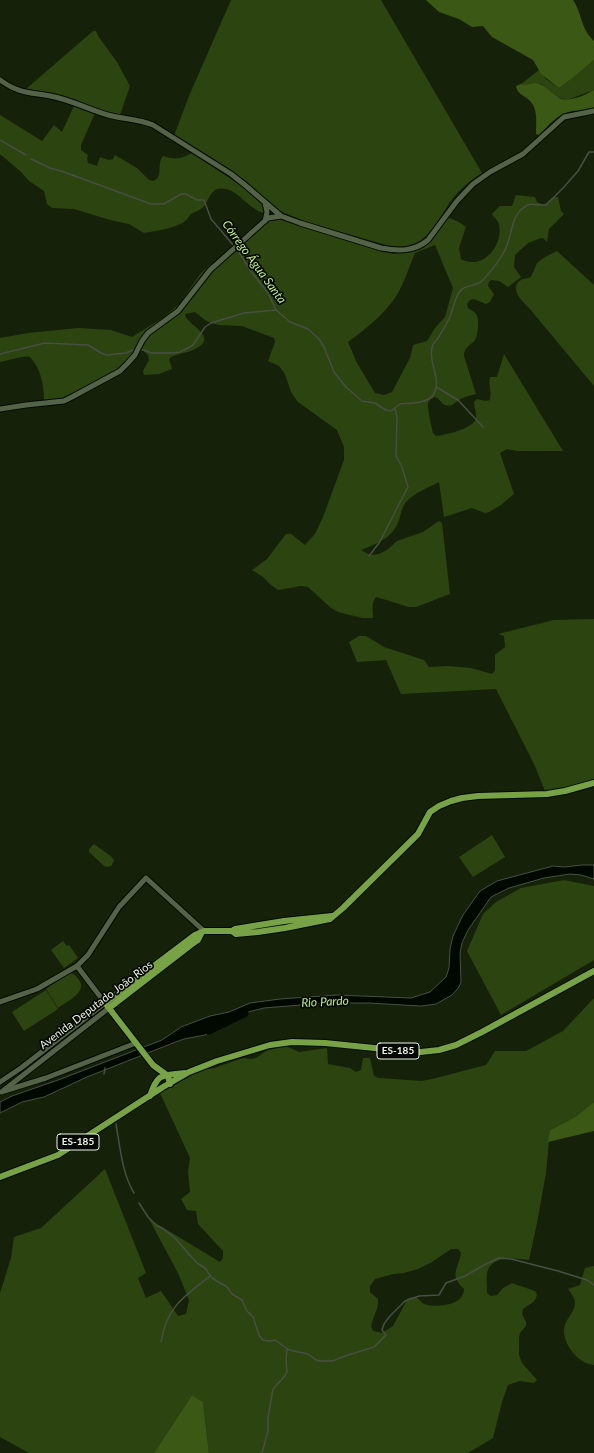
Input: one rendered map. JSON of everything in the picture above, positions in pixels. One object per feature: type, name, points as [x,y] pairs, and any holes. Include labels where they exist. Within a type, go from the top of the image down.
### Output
[{"type":"main road","points":[[203,931],[232,931],[236,934],[258,932],[285,928],[330,917],[339,912],[415,837],[422,828],[429,814],[439,806],[456,799],[467,797],[541,794],[565,791],[594,783]]},
{"type":"main road","name":"Avenida Deputado João Rios","points":[[105,1003],[195,935],[203,931]]},
{"type":"main road","name":"Avenida Deputado João Rios","points":[[109,1008],[192,944],[203,931]]},
{"type":"main road","name":"ES-185","points":[[0,1177],[58,1155],[163,1087],[189,1072],[217,1061],[270,1045],[292,1042],[325,1043],[421,1052],[439,1050],[482,1032],[594,971]]},
{"type":"main road","points":[[105,1003],[153,1064],[166,1074],[170,1084]]},
{"type":"main road","points":[[153,1064],[157,1080],[163,1087]]},
{"type":"main road","points":[[150,1096],[157,1080],[166,1074],[189,1072]]},
{"type":"street","points":[[0,80],[13,89],[55,97],[105,114],[142,121],[153,125],[231,174],[282,216],[380,248],[392,250],[411,250],[423,244],[428,240],[463,194],[480,178],[523,154],[564,117],[594,111]]},
{"type":"street","points":[[264,222],[267,212],[265,202]]},
{"type":"street","points":[[0,409],[30,404],[64,401],[120,371],[135,355],[148,333],[178,311],[206,275],[270,217],[282,216]]},
{"type":"street","points":[[0,1002],[37,989],[77,966],[90,952],[116,911],[146,878],[203,931]]},
{"type":"street","points":[[77,966],[105,1003]]},
{"type":"street","name":"Avenida Deputado João Rios","points":[[0,1082],[21,1068],[105,1003]]},
{"type":"street","name":"Avenida Deputado João Rios","points":[[0,1092],[109,1008]]},
{"type":"street","points":[[0,1092],[46,1078],[138,1045]]},
{"type":"green space","points":[[231,0],[381,0],[482,173],[469,182],[457,194],[433,228],[420,241],[412,245],[402,247],[390,246],[309,223],[282,212],[228,168],[174,136],[189,96]]},
{"type":"green space","points":[[426,0],[573,0],[579,11],[586,31],[594,41],[594,60],[559,88],[541,74],[533,60],[492,37],[483,26],[472,27],[459,19],[439,12]]},
{"type":"green space","points":[[93,31],[96,31],[117,62],[130,86],[120,115],[107,113],[55,94],[26,89]]},
{"type":"green space","points":[[594,60],[594,90],[567,100],[558,97],[541,84],[521,84],[539,70],[546,79],[559,88]]},
{"type":"green space","points":[[536,83],[545,87],[558,97],[566,100],[576,98],[594,90],[594,110],[567,112],[554,120],[539,135],[536,134],[535,109],[529,100],[518,91],[516,86],[521,84]]},
{"type":"green space","points":[[74,106],[95,113],[81,145],[81,150],[88,155],[88,163],[97,166],[100,157],[109,160],[113,159],[115,155],[137,168],[149,180],[154,181],[159,176],[160,163],[163,156],[178,158],[185,157],[192,153],[243,187],[262,204],[264,213],[253,208],[235,193],[220,188],[213,192],[202,208],[191,214],[186,220],[177,226],[144,233],[129,224],[74,209],[52,208],[47,204],[44,191],[29,181],[0,154],[0,115],[42,141],[54,125],[62,132]]},
{"type":"green space","points":[[516,195],[535,197],[537,202],[544,205],[553,197],[558,197],[561,211],[564,214],[549,229],[547,242],[541,238],[528,243],[515,255],[514,267],[521,277],[508,287],[499,281],[491,280],[488,286],[494,294],[490,302],[486,304],[474,299],[470,300],[467,304],[468,308],[475,313],[478,320],[475,340],[464,353],[476,394],[461,399],[448,406],[435,397],[428,402],[433,433],[436,436],[459,431],[474,422],[476,416],[474,402],[477,399],[486,401],[490,400],[490,377],[497,377],[504,354],[563,451],[517,451],[507,449],[500,453],[514,494],[501,505],[489,512],[485,513],[472,508],[444,517],[439,482],[418,493],[407,501],[392,532],[384,540],[361,550],[370,555],[379,554],[387,550],[397,541],[423,532],[439,521],[442,523],[450,594],[416,607],[409,607],[376,597],[373,604],[373,618],[362,618],[338,612],[331,608],[308,587],[301,586],[278,590],[252,570],[267,559],[286,534],[291,534],[305,545],[315,534],[323,517],[344,460],[344,447],[337,430],[298,402],[291,392],[285,374],[279,366],[268,361],[275,342],[274,338],[242,326],[218,325],[205,320],[195,312],[185,314],[186,318],[203,335],[204,340],[202,344],[195,349],[171,357],[169,359],[172,369],[159,374],[144,375],[143,371],[149,360],[148,355],[139,347],[133,356],[111,376],[92,383],[69,397],[52,401],[44,401],[41,378],[37,366],[30,357],[20,357],[0,362],[0,338],[28,333],[78,328],[111,330],[132,337],[164,317],[179,304],[201,273],[210,265],[216,268],[264,224],[275,217],[393,254],[410,251],[426,243],[447,217],[466,227],[459,248],[461,259],[469,262],[476,262],[484,259],[490,254],[495,248],[498,240],[500,232],[499,224],[492,214],[500,206],[512,206]],"holes":[[[435,245],[453,288],[445,317],[435,328],[427,341],[413,345],[410,358],[392,392],[384,395],[375,393],[357,363],[348,342],[377,319],[396,297],[415,253]]]},
{"type":"green space","points":[[557,251],[594,285],[594,386],[520,299],[516,291],[517,283],[522,279],[531,277],[537,263]]},
{"type":"green space","points":[[594,619],[594,779],[569,787],[545,791],[534,764],[496,689],[401,694],[386,660],[357,662],[349,642],[359,636],[366,636],[384,647],[424,660],[429,667],[448,666],[471,668],[492,674],[495,670],[495,655],[505,647],[504,636],[498,634],[554,620]]},
{"type":"green space","points":[[492,835],[505,857],[473,877],[459,857]]},
{"type":"green space","points":[[94,844],[112,857],[114,861],[111,866],[104,866],[89,852],[89,849]]},
{"type":"green space","points":[[564,880],[594,886],[594,960],[501,1015],[467,951],[483,914],[496,902],[521,888]]},
{"type":"green space","points":[[63,941],[67,946],[69,945],[78,958],[64,968],[51,950]]},
{"type":"green space","points":[[69,973],[74,974],[79,980],[81,989],[71,1000],[58,1008],[46,989]]},
{"type":"green space","points":[[46,990],[58,1009],[24,1031],[12,1012]]},
{"type":"green space","points":[[594,998],[594,1102],[575,1117],[550,1130],[546,1173],[529,1260],[511,1258],[498,1260],[489,1267],[487,1273],[487,1293],[491,1296],[497,1295],[503,1288],[512,1283],[535,1291],[537,1294],[534,1301],[523,1309],[522,1314],[526,1322],[526,1326],[520,1333],[519,1337],[519,1355],[522,1363],[537,1380],[534,1383],[520,1381],[508,1385],[493,1438],[468,1453],[209,1453],[203,1402],[192,1395],[154,1453],[29,1453],[0,1437],[0,1293],[11,1258],[14,1237],[41,1228],[105,1169],[146,1273],[138,1278],[146,1298],[161,1291],[178,1316],[186,1314],[189,1300],[178,1273],[149,1219],[220,1262],[223,1258],[223,1251],[198,1224],[196,1211],[187,1210],[181,1199],[190,1192],[188,1171],[190,1158],[160,1093],[201,1070],[214,1068],[243,1058],[256,1058],[268,1050],[281,1047],[288,1047],[299,1052],[327,1048],[328,1064],[350,1068],[356,1072],[361,1070],[363,1058],[370,1058],[374,1076],[379,1078],[422,1081],[486,1065],[495,1051],[526,1051],[563,1031]],"holes":[[[451,1249],[458,1249],[461,1253],[456,1276],[459,1284],[464,1289],[463,1295],[459,1299],[455,1302],[435,1306],[424,1304],[416,1297],[408,1298],[393,1326],[382,1333],[373,1331],[371,1326],[377,1309],[378,1299],[370,1292],[370,1286],[375,1279],[418,1269],[432,1262]]]},
{"type":"green space","points":[[594,1102],[594,1131],[548,1142],[550,1130],[575,1117]]},
{"type":"green space","points":[[594,1266],[594,1365],[588,1364],[573,1353],[566,1341],[564,1329],[566,1322],[575,1306],[574,1297],[568,1289],[580,1285],[585,1268]]},
{"type":"green space","points":[[192,1395],[203,1402],[209,1453],[154,1453]]},
{"type":"water","points":[[594,865],[594,879],[581,875],[570,874],[544,878],[509,888],[491,897],[468,930],[462,943],[460,953],[461,982],[459,987],[452,995],[436,1004],[421,1006],[368,1003],[326,1003],[264,1008],[244,1013],[223,1023],[205,1035],[184,1039],[173,1043],[87,1077],[44,1097],[22,1102],[0,1113],[0,1102],[12,1096],[61,1079],[162,1040],[181,1027],[210,1016],[229,1012],[250,1003],[280,999],[337,995],[411,998],[430,992],[446,977],[449,968],[450,949],[453,936],[463,915],[480,891],[497,881],[553,866],[564,867]]},
{"type":"waterway","name":"Córrego Água Santa","points":[[0,140],[26,155]]},
{"type":"waterway","name":"Córrego Água Santa","points":[[237,249],[250,270],[268,293],[276,310],[290,322],[308,329],[319,339],[324,347],[334,372],[346,387],[362,401],[375,403],[386,410],[391,411],[400,404],[422,402],[433,395],[436,389],[436,378],[431,354],[432,347],[449,319],[460,291],[482,281],[496,264],[507,247],[513,223],[519,212],[529,205],[546,205],[578,171],[589,152],[594,152]]},
{"type":"waterway","name":"Córrego Água Santa","points":[[31,159],[50,168],[151,204],[164,204],[181,194],[186,194],[197,200],[204,200],[211,219],[234,246]]},
{"type":"waterway","points":[[140,349],[152,353],[180,352],[193,345],[205,327],[211,323],[244,313],[276,310]]},
{"type":"waterway","points":[[0,354],[45,343],[88,345],[107,355],[126,353],[133,350]]},
{"type":"waterway","points":[[436,387],[458,400],[483,427]]},
{"type":"waterway","points":[[369,556],[379,543],[408,487],[402,467],[396,456],[397,417],[395,409]]},
{"type":"waterway","name":"Rio Pardo","points":[[209,1030],[244,1013]]},
{"type":"waterway","name":"Rio Pardo","points":[[104,1074],[105,1068]]},
{"type":"waterway","points":[[116,1124],[124,1168],[134,1193]]},
{"type":"waterway","points":[[139,1203],[148,1217],[157,1226],[174,1237],[197,1263],[205,1268],[212,1278],[227,1287],[232,1294],[242,1300],[247,1311],[253,1317],[259,1335],[263,1340],[275,1340],[289,1350],[308,1354],[320,1361],[333,1361],[374,1347],[386,1335],[382,1330],[384,1324],[405,1301],[419,1296],[439,1295],[446,1283],[465,1276],[499,1258],[511,1259],[558,1271],[587,1280],[594,1285]]},
{"type":"waterway","points":[[161,1342],[172,1311],[178,1303],[210,1276]]},
{"type":"waterway","points":[[262,1453],[268,1431],[268,1418],[273,1389],[287,1372],[287,1350]]}]
